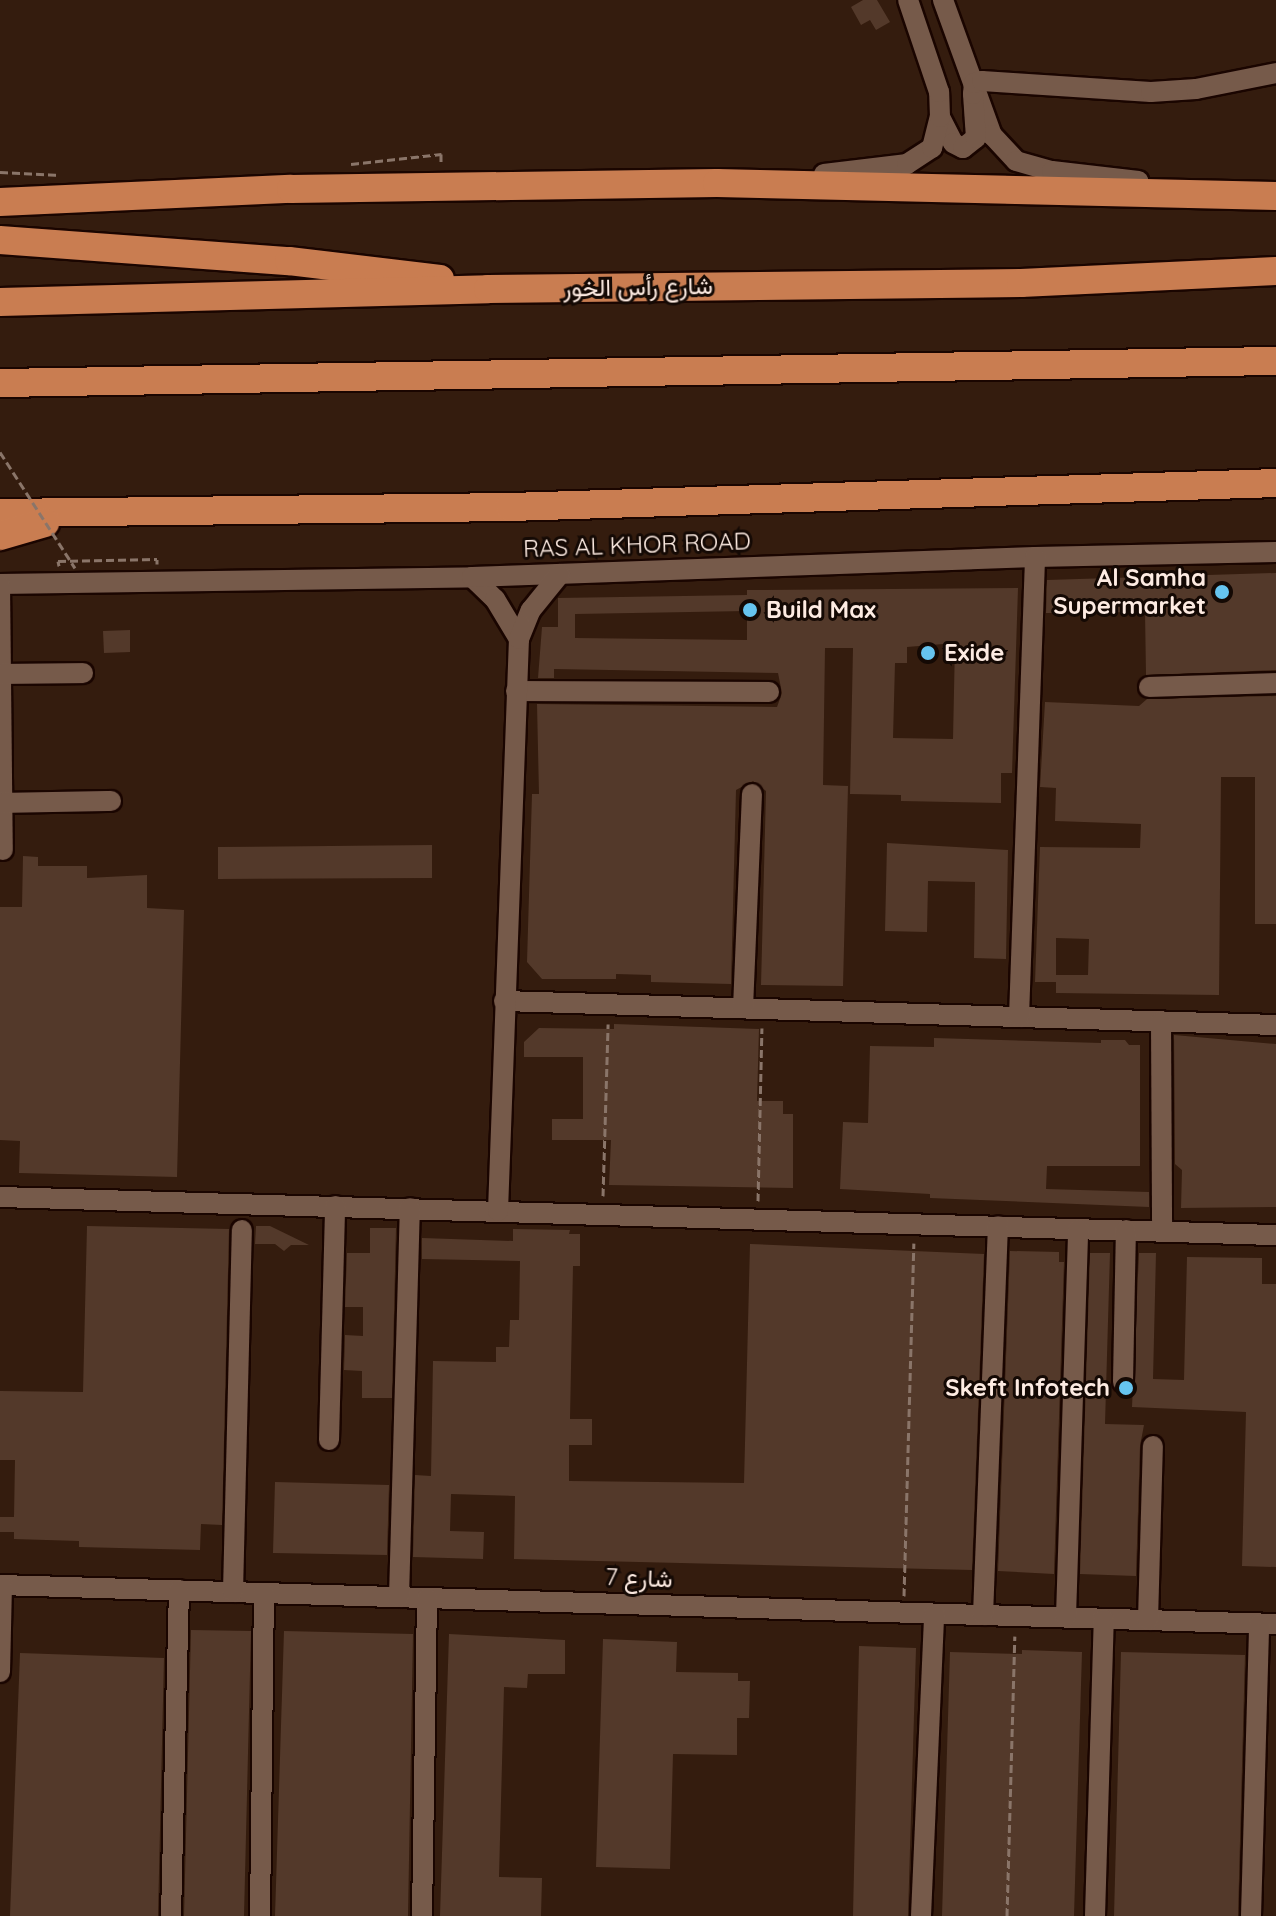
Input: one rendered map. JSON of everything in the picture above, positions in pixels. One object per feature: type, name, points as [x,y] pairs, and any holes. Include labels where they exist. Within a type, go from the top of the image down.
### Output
[{"type":"highway","points":[[0,202],[321,188],[717,183],[1276,196]]},
{"type":"highway","points":[[0,240],[349,266],[432,277],[488,289]]},
{"type":"highway","name":"شارع رأس الخور","points":[[0,302],[488,289],[1021,283],[1276,271]]},
{"type":"highway","points":[[0,383],[1276,361]]},
{"type":"highway","points":[[1221,362],[1276,382]]},
{"type":"highway","points":[[0,393],[57,382]]},
{"type":"highway","points":[[0,513],[495,507],[1276,483]]},
{"type":"highway","points":[[0,536],[104,510]]},
{"type":"street","points":[[908,0],[933,70],[940,117],[953,143],[963,148],[974,143],[977,133],[972,104],[974,83]]},
{"type":"street","points":[[943,0],[992,135],[1016,161],[1052,171],[1245,195]]},
{"type":"street","points":[[974,83],[997,79],[1151,92],[1196,89],[1276,73]]},
{"type":"street","points":[[717,183],[907,164],[932,148],[940,117]]},
{"type":"street","name":"RAS AL KHOR ROAD","points":[[0,584],[472,577],[1035,557],[1276,552]]},
{"type":"street","points":[[1019,1017],[1035,557]]},
{"type":"street","points":[[498,1211],[519,639],[539,597],[560,574]]},
{"type":"street","points":[[472,577],[495,599],[519,639]]},
{"type":"street","points":[[0,584],[3,850]]},
{"type":"street","points":[[2,674],[83,673]]},
{"type":"street","points":[[1149,687],[1276,683]]},
{"type":"street","points":[[516,691],[769,692]]},
{"type":"street","points":[[752,794],[753,1008]]},
{"type":"street","points":[[3,803],[111,801]]},
{"type":"street","points":[[504,1001],[1276,1025]]},
{"type":"street","points":[[1161,1021],[1162,1232]]},
{"type":"street","points":[[0,1197],[1276,1235]]},
{"type":"street","points":[[329,1440],[335,1206]]},
{"type":"street","points":[[399,1597],[410,1208]]},
{"type":"street","points":[[983,1615],[998,1226]]},
{"type":"street","points":[[1066,1617],[1078,1229]]},
{"type":"street","points":[[233,1592],[242,1230]]},
{"type":"street","points":[[1123,1382],[1126,1230]]},
{"type":"street","points":[[1148,1620],[1153,1446]]},
{"type":"street","points":[[0,1672],[1,1585]]},
{"type":"street","name":"شارع 7","points":[[1,1585],[1268,1624]]},
{"type":"street","points":[[171,1916],[179,1590]]},
{"type":"street","points":[[260,1916],[264,1593]]},
{"type":"street","points":[[422,1916],[427,1598]]},
{"type":"street","points":[[921,1916],[934,1614]]},
{"type":"street","points":[[1095,1916],[1104,1619]]},
{"type":"street","points":[[1251,1916],[1268,1624]]},
{"type":"path","points":[[0,452],[75,568]]},
{"type":"path","points":[[602,1214],[608,1004]]},
{"type":"path","points":[[753,1008],[757,1219]]},
{"type":"path","points":[[903,1612],[915,1224]]},
{"type":"path","points":[[1007,1916],[1016,1616]]},
{"type":"building","points":[[863,0],[877,0],[890,22],[876,30],[870,20],[861,25],[851,7]]},
{"type":"building","points":[[1276,573],[1276,670],[1146,675],[1145,612],[1046,613],[1047,580]]},
{"type":"building","points":[[1018,588],[1012,773],[1001,773],[1001,803],[901,801],[901,795],[850,794],[853,648],[825,648],[823,785],[848,786],[843,986],[761,985],[766,791],[753,781],[736,790],[731,984],[651,982],[651,975],[616,974],[616,979],[542,979],[527,962],[532,794],[539,794],[537,704],[777,707],[782,693],[778,673],[554,669],[554,678],[538,678],[542,627],[558,627],[558,598],[747,595],[747,590]],"holes":[[[747,611],[747,640],[575,638],[575,614]],[[955,643],[953,739],[893,738],[895,663],[907,663],[907,647]]]},
{"type":"building","points":[[130,630],[130,652],[104,653],[103,631]]},
{"type":"building","points":[[1276,696],[1276,924],[1255,924],[1255,777],[1221,777],[1219,995],[1056,993],[1056,982],[1035,982],[1040,847],[1140,848],[1141,824],[1055,821],[1056,788],[1040,787],[1045,702],[1139,706],[1147,699]],"holes":[[[1056,938],[1089,939],[1088,975],[1056,975]]]},
{"type":"building","points":[[887,843],[1008,850],[1006,959],[974,958],[975,882],[928,881],[927,932],[885,931]]},
{"type":"building","points":[[432,845],[432,878],[218,879],[218,847]]},
{"type":"building","points":[[23,856],[38,857],[38,866],[87,866],[87,878],[147,875],[147,908],[184,910],[177,1177],[19,1173],[20,1141],[0,1140],[0,907],[22,907]]},
{"type":"building","points":[[614,1024],[759,1029],[757,1101],[783,1101],[783,1114],[793,1114],[793,1188],[609,1185],[611,1140],[552,1140],[552,1119],[583,1119],[583,1057],[524,1057],[524,1042],[539,1028],[614,1029]]},
{"type":"building","points":[[1174,1035],[1276,1044],[1276,1207],[1181,1208],[1182,1170],[1175,1164]]},
{"type":"building","points":[[934,1038],[1101,1043],[1101,1040],[1125,1040],[1129,1045],[1140,1045],[1140,1166],[1047,1166],[1046,1189],[1149,1192],[1149,1207],[930,1198],[930,1194],[840,1189],[843,1122],[868,1123],[870,1046],[934,1047]]},
{"type":"building","points":[[87,1226],[229,1229],[222,1525],[201,1524],[200,1550],[79,1547],[79,1541],[14,1539],[14,1532],[0,1532],[0,1517],[14,1517],[15,1460],[0,1460],[0,1391],[83,1392]]},
{"type":"building","points":[[256,1226],[270,1226],[309,1245],[291,1245],[284,1251],[275,1244],[255,1244]]},
{"type":"building","points":[[370,1228],[396,1228],[392,1398],[362,1398],[362,1371],[344,1370],[345,1335],[363,1336],[363,1307],[345,1307],[347,1253],[370,1253]]},
{"type":"building","points":[[513,1229],[570,1230],[569,1234],[580,1234],[580,1266],[573,1266],[570,1419],[592,1419],[592,1445],[569,1445],[569,1481],[744,1483],[750,1244],[984,1254],[972,1570],[514,1559],[515,1496],[451,1494],[450,1531],[484,1532],[483,1559],[413,1557],[415,1475],[431,1476],[433,1361],[496,1362],[496,1347],[509,1347],[510,1320],[519,1320],[520,1261],[422,1259],[422,1238],[513,1241]]},
{"type":"building","points":[[1010,1251],[1059,1252],[1059,1262],[1064,1262],[1054,1574],[998,1571]]},
{"type":"building","points":[[1090,1253],[1110,1253],[1105,1424],[1144,1425],[1140,1446],[1136,1576],[1080,1574]]},
{"type":"building","points":[[1139,1253],[1156,1253],[1153,1379],[1184,1380],[1187,1257],[1262,1258],[1262,1284],[1276,1284],[1276,1567],[1242,1566],[1246,1412],[1132,1407]]},
{"type":"building","points":[[275,1482],[389,1485],[387,1555],[273,1553]]},
{"type":"building","points":[[191,1630],[251,1631],[244,1916],[184,1916]]},
{"type":"building","points":[[284,1631],[413,1634],[408,1916],[275,1916]]},
{"type":"building","points":[[449,1634],[565,1640],[565,1674],[528,1674],[527,1688],[504,1687],[499,1877],[542,1878],[541,1916],[440,1916]]},
{"type":"building","points":[[603,1639],[677,1642],[676,1672],[738,1673],[738,1681],[750,1681],[749,1718],[737,1718],[737,1755],[673,1754],[670,1869],[596,1867]]},
{"type":"building","points":[[859,1646],[916,1648],[908,1916],[853,1916]]},
{"type":"building","points":[[1022,1650],[1082,1652],[1074,1916],[942,1916],[950,1652],[1022,1654]]},
{"type":"building","points":[[1121,1652],[1245,1655],[1238,1916],[1114,1916]]},
{"type":"building","points":[[20,1653],[164,1658],[158,1916],[10,1916]]},
{"type":"place","name":"Al Samha Supermarket","points":[[1222,592]]},
{"type":"place","name":"Build Max","points":[[750,610]]},
{"type":"place","name":"Exide","points":[[928,653]]},
{"type":"place","name":"Skeft Infotech","points":[[1126,1388]]}]
